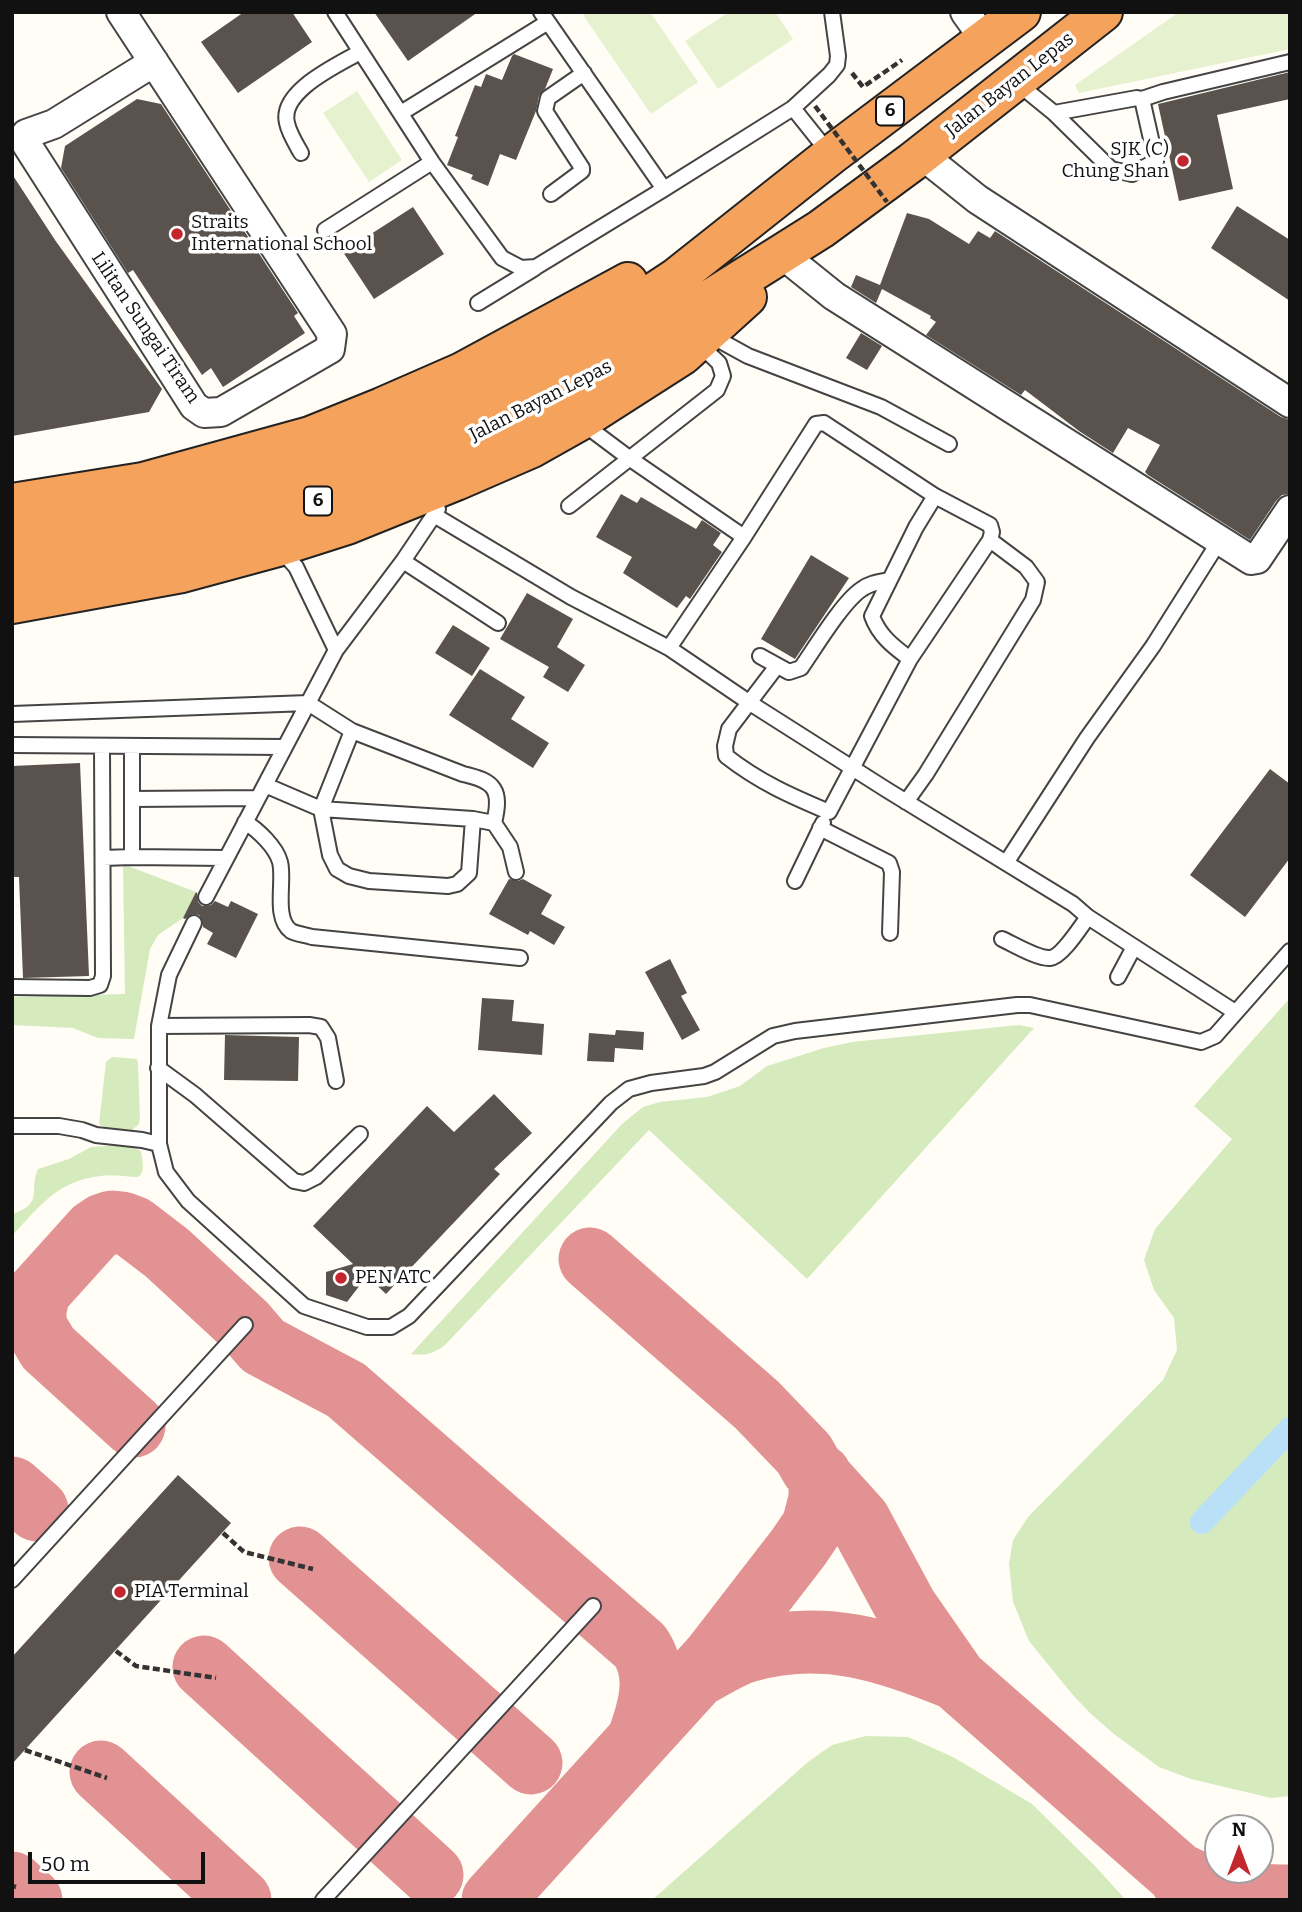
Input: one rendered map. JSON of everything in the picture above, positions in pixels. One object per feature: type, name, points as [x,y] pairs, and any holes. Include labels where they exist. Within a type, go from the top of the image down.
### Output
[{"type":"highway","name":"Jalan Bayan Lepas","points":[[12,535],[169,506],[248,486],[318,463],[403,429],[542,366],[677,277],[831,155],[975,26],[1021,12]]},
{"type":"highway","name":"Jalan Bayan Lepas","points":[[12,573],[178,542],[260,521],[332,496],[429,457],[604,371],[686,314],[821,229],[922,155],[1103,12]]},
{"type":"highway","points":[[12,503],[143,482],[310,436],[462,372],[759,212]]},
{"type":"highway","points":[[12,604],[182,573],[278,547],[347,525],[532,448],[580,421],[683,355],[821,229]]},
{"type":"street","name":"Lilitan Sungai Tiram","points":[[121,12],[154,62],[332,334],[330,349],[221,412],[204,413],[194,406],[27,145],[26,134],[54,124],[154,62]]},
{"type":"street","points":[[922,155],[976,199],[1290,403]]},
{"type":"street","points":[[788,259],[834,296],[1251,560],[1257,559],[1290,509]]},
{"type":"lane","points":[[335,12],[432,162],[502,258],[521,268],[536,267]]},
{"type":"lane","points":[[478,303],[793,108],[830,75],[837,65],[832,12]]},
{"type":"lane","points":[[401,113],[545,17],[664,190]]},
{"type":"lane","points":[[301,153],[287,124],[286,109],[309,82],[360,52]]},
{"type":"lane","points":[[1054,113],[1137,97],[1142,99],[1290,62]]},
{"type":"lane","points":[[551,194],[582,172],[582,168],[545,111],[546,104],[548,98],[584,73]]},
{"type":"lane","points":[[1016,82],[1054,113],[1111,169],[1132,174],[1156,161],[1142,99]]},
{"type":"lane","points":[[793,108],[831,155]]},
{"type":"lane","points":[[325,230],[432,162]]},
{"type":"lane","points":[[702,338],[881,407],[949,444]]},
{"type":"lane","points":[[569,506],[717,390],[723,376],[719,363],[702,338]]},
{"type":"lane","points":[[580,421],[744,537]]},
{"type":"lane","points":[[669,648],[816,424],[824,423],[935,496],[990,525],[990,540],[910,659],[820,828],[795,881]]},
{"type":"lane","points":[[206,897],[336,650],[403,561],[456,481]]},
{"type":"lane","points":[[910,659],[879,632],[872,616],[916,527],[935,496]]},
{"type":"lane","points":[[434,515],[571,597],[669,648],[906,802],[1073,904],[1235,1012]]},
{"type":"lane","points":[[906,802],[926,775],[1033,600],[1037,582],[1026,567],[990,540]]},
{"type":"lane","points":[[1006,863],[1087,738],[1153,646],[1220,540]]},
{"type":"lane","points":[[278,547],[296,567],[336,650]]},
{"type":"lane","points":[[403,561],[498,623]]},
{"type":"lane","points":[[760,656],[789,672],[801,668],[848,601],[861,589],[889,580]]},
{"type":"lane","points":[[777,666],[729,729],[725,746],[726,757],[780,792],[829,813]]},
{"type":"lane","points":[[12,714],[308,703],[352,732],[463,774],[481,778],[490,784],[497,792],[498,806],[494,823],[510,847],[516,872]]},
{"type":"lane","points":[[352,732],[321,808],[331,855],[337,869],[349,876],[369,881],[448,886],[457,884],[469,873],[473,820]]},
{"type":"lane","points":[[12,745],[284,747]]},
{"type":"lane","points":[[12,987],[90,988],[100,985],[103,976],[102,746]]},
{"type":"lane","points":[[132,746],[132,858]]},
{"type":"lane","points":[[265,785],[321,808],[494,823]]},
{"type":"lane","points":[[132,799],[258,798]]},
{"type":"lane","points":[[245,822],[276,851],[281,864],[281,911],[290,931],[312,937],[520,958]]},
{"type":"lane","points":[[820,828],[889,863],[892,872],[890,933]]},
{"type":"lane","points":[[103,858],[226,858]]},
{"type":"lane","points":[[1002,939],[1050,958],[1059,955],[1088,916]]},
{"type":"lane","points":[[194,923],[169,975],[159,1026],[159,1144],[166,1172],[188,1201],[304,1306],[367,1327],[391,1327],[409,1317],[611,1103],[629,1089],[651,1083],[704,1076],[773,1036],[795,1031],[1017,1004],[1201,1042],[1215,1036],[1290,951]]},
{"type":"lane","points":[[1118,977],[1134,947]]},
{"type":"lane","points":[[159,1026],[309,1024],[321,1027],[328,1038],[336,1081]]},
{"type":"lane","points":[[158,1068],[195,1095],[294,1181],[304,1183],[316,1177],[360,1134]]},
{"type":"lane","points":[[12,1126],[59,1126],[96,1135],[159,1144]]},
{"type":"lane","points":[[12,1580],[245,1325]]},
{"type":"lane","points":[[323,1900],[593,1606]]},
{"type":"path","points":[[856,77],[863,87],[903,59]]},
{"type":"path","points":[[815,106],[887,202]]},
{"type":"path","points":[[223,1533],[244,1552],[313,1569]]},
{"type":"path","points":[[116,1651],[136,1666],[216,1678]]},
{"type":"path","points":[[25,1750],[107,1778]]},
{"type":"green space","points":[[587,12],[650,12],[698,82],[651,114],[583,15]]},
{"type":"green space","points":[[729,12],[775,12],[793,39],[718,89],[685,41]]},
{"type":"green space","points":[[1179,12],[1290,12],[1290,49],[1079,93],[1075,85]]},
{"type":"green space","points":[[357,91],[402,160],[369,182],[323,113]]},
{"type":"green space","points":[[123,864],[196,892],[183,918],[158,935],[150,949],[134,1039],[98,1038],[73,1028],[12,1025],[12,997],[125,994]]},
{"type":"green space","points":[[1290,998],[1290,1796],[1271,1798],[1191,1779],[1159,1767],[1091,1714],[1029,1641],[1013,1602],[1009,1564],[1013,1540],[1028,1517],[1163,1380],[1177,1350],[1174,1318],[1154,1290],[1144,1260],[1155,1229],[1232,1139],[1194,1106]]},
{"type":"green space","points":[[1019,1025],[1034,1028],[807,1279],[649,1130],[445,1345],[429,1354],[411,1354],[622,1124],[643,1107],[660,1102],[707,1097],[740,1086],[767,1066],[824,1048],[852,1042]]},
{"type":"green space","points":[[112,1057],[137,1059],[140,1118],[139,1124],[132,1130],[111,1129],[99,1124],[106,1062]]},
{"type":"green space","points":[[122,1145],[141,1151],[143,1169],[138,1177],[105,1175],[72,1183],[50,1197],[12,1236],[12,1214],[32,1201],[38,1169],[69,1159],[91,1147]]},
{"type":"green space","points":[[866,1736],[908,1737],[953,1757],[1032,1804],[1126,1900],[652,1900],[808,1762],[832,1745]]},
{"type":"building","points":[[244,12],[292,12],[312,42],[238,93],[201,42]]},
{"type":"building","points":[[374,12],[478,12],[408,61]]},
{"type":"building","points":[[514,54],[553,69],[545,89],[539,96],[536,111],[516,160],[500,154],[488,186],[471,179],[473,175],[447,165],[475,85],[481,87],[486,74],[502,80]]},
{"type":"building","points":[[1290,72],[1290,99],[1217,115],[1233,189],[1179,201],[1158,104]]},
{"type":"building","name":"Straits International School","points":[[137,99],[161,104],[298,313],[294,316],[305,333],[223,387],[211,368],[202,375],[133,270],[128,273],[61,168],[65,146]]},
{"type":"building","points":[[12,174],[55,240],[162,389],[149,412],[12,436]]},
{"type":"building","points":[[1237,206],[1290,240],[1290,301],[1211,248]]},
{"type":"building","points":[[413,207],[444,254],[374,299],[343,252]]},
{"type":"building","points":[[907,213],[929,219],[969,244],[978,231],[990,238],[995,231],[1281,417],[1290,420],[1290,494],[1282,495],[1276,501],[1250,540],[1145,472],[1160,445],[1128,428],[1113,453],[1025,390],[1021,395],[926,335],[936,322],[931,316],[882,289],[876,303],[851,287],[856,275],[880,285]]},
{"type":"building","points":[[861,333],[882,346],[867,370],[846,358]]},
{"type":"building","points":[[621,494],[637,503],[641,497],[696,529],[702,520],[721,533],[713,545],[722,552],[690,599],[686,596],[677,608],[623,573],[632,557],[596,537]]},
{"type":"building","points":[[811,555],[849,578],[795,659],[761,639]]},
{"type":"building","points":[[527,593],[573,619],[557,647],[585,665],[568,692],[543,677],[549,667],[500,639]]},
{"type":"building","points":[[453,625],[490,648],[472,676],[435,653]]},
{"type":"building","points":[[480,669],[525,697],[511,719],[549,743],[533,768],[449,715]]},
{"type":"building","points":[[80,763],[89,976],[23,978],[19,877],[12,877],[12,766]]},
{"type":"building","points":[[1270,769],[1290,784],[1290,858],[1245,917],[1190,875]]},
{"type":"building","points":[[509,879],[523,879],[552,895],[541,914],[565,927],[554,945],[530,931],[528,935],[489,914]]},
{"type":"building","points":[[196,892],[198,902],[202,906],[211,905],[215,901],[228,907],[231,901],[258,914],[236,958],[207,944],[213,933],[203,927],[199,915],[183,918]]},
{"type":"building","points":[[670,959],[687,993],[681,996],[700,1030],[682,1040],[645,972]]},
{"type":"building","points":[[482,998],[514,1000],[512,1021],[544,1024],[542,1055],[478,1050]]},
{"type":"building","points":[[616,1030],[644,1032],[643,1050],[615,1048],[614,1062],[587,1061],[589,1033],[615,1035]]},
{"type":"building","points":[[225,1035],[299,1037],[298,1081],[224,1080]]},
{"type":"building","points":[[494,1094],[532,1133],[494,1169],[500,1174],[386,1294],[367,1276],[347,1302],[326,1295],[326,1272],[353,1264],[313,1226],[427,1106],[454,1132]]},
{"type":"building","name":"PIA Terminal","points":[[178,1475],[231,1523],[12,1764],[12,1657]]},
{"type":"waterway","points":[[1202,1522],[1290,1429]]},
{"type":"taxiway","points":[[39,1292],[94,1231],[112,1222],[133,1227],[167,1253],[245,1325],[263,1346],[346,1390],[640,1646],[650,1669],[651,1693],[638,1740]]},
{"type":"taxiway","points":[[590,1259],[757,1405],[804,1454],[812,1468],[859,1520],[906,1607],[956,1679],[1178,1874]]},
{"type":"taxiway","points":[[12,1321],[39,1292],[35,1326],[48,1348],[134,1426]]},
{"type":"taxiway","points":[[493,1900],[713,1658],[798,1548],[813,1526],[820,1499],[820,1475]]},
{"type":"taxiway","points":[[12,1488],[37,1510]]},
{"type":"taxiway","points":[[300,1558],[531,1763]]},
{"type":"taxiway","points":[[699,1675],[747,1651],[802,1642],[854,1646],[879,1652],[956,1679]]},
{"type":"taxiway","points":[[204,1667],[432,1875]]},
{"type":"taxiway","points":[[101,1772],[240,1900]]},
{"type":"taxiway","points":[[1194,1900],[1178,1874],[1232,1893],[1290,1896]]},
{"type":"taxiway","points":[[12,1883],[31,1900]]},
{"type":"place","name":"SJK (C) Chung Shan","points":[[1183,161]]},
{"type":"place","name":"Straits International School","points":[[177,234]]},
{"type":"place","name":"PEN ATC","points":[[341,1278]]},
{"type":"place","name":"PIA Terminal","points":[[120,1592]]}]
